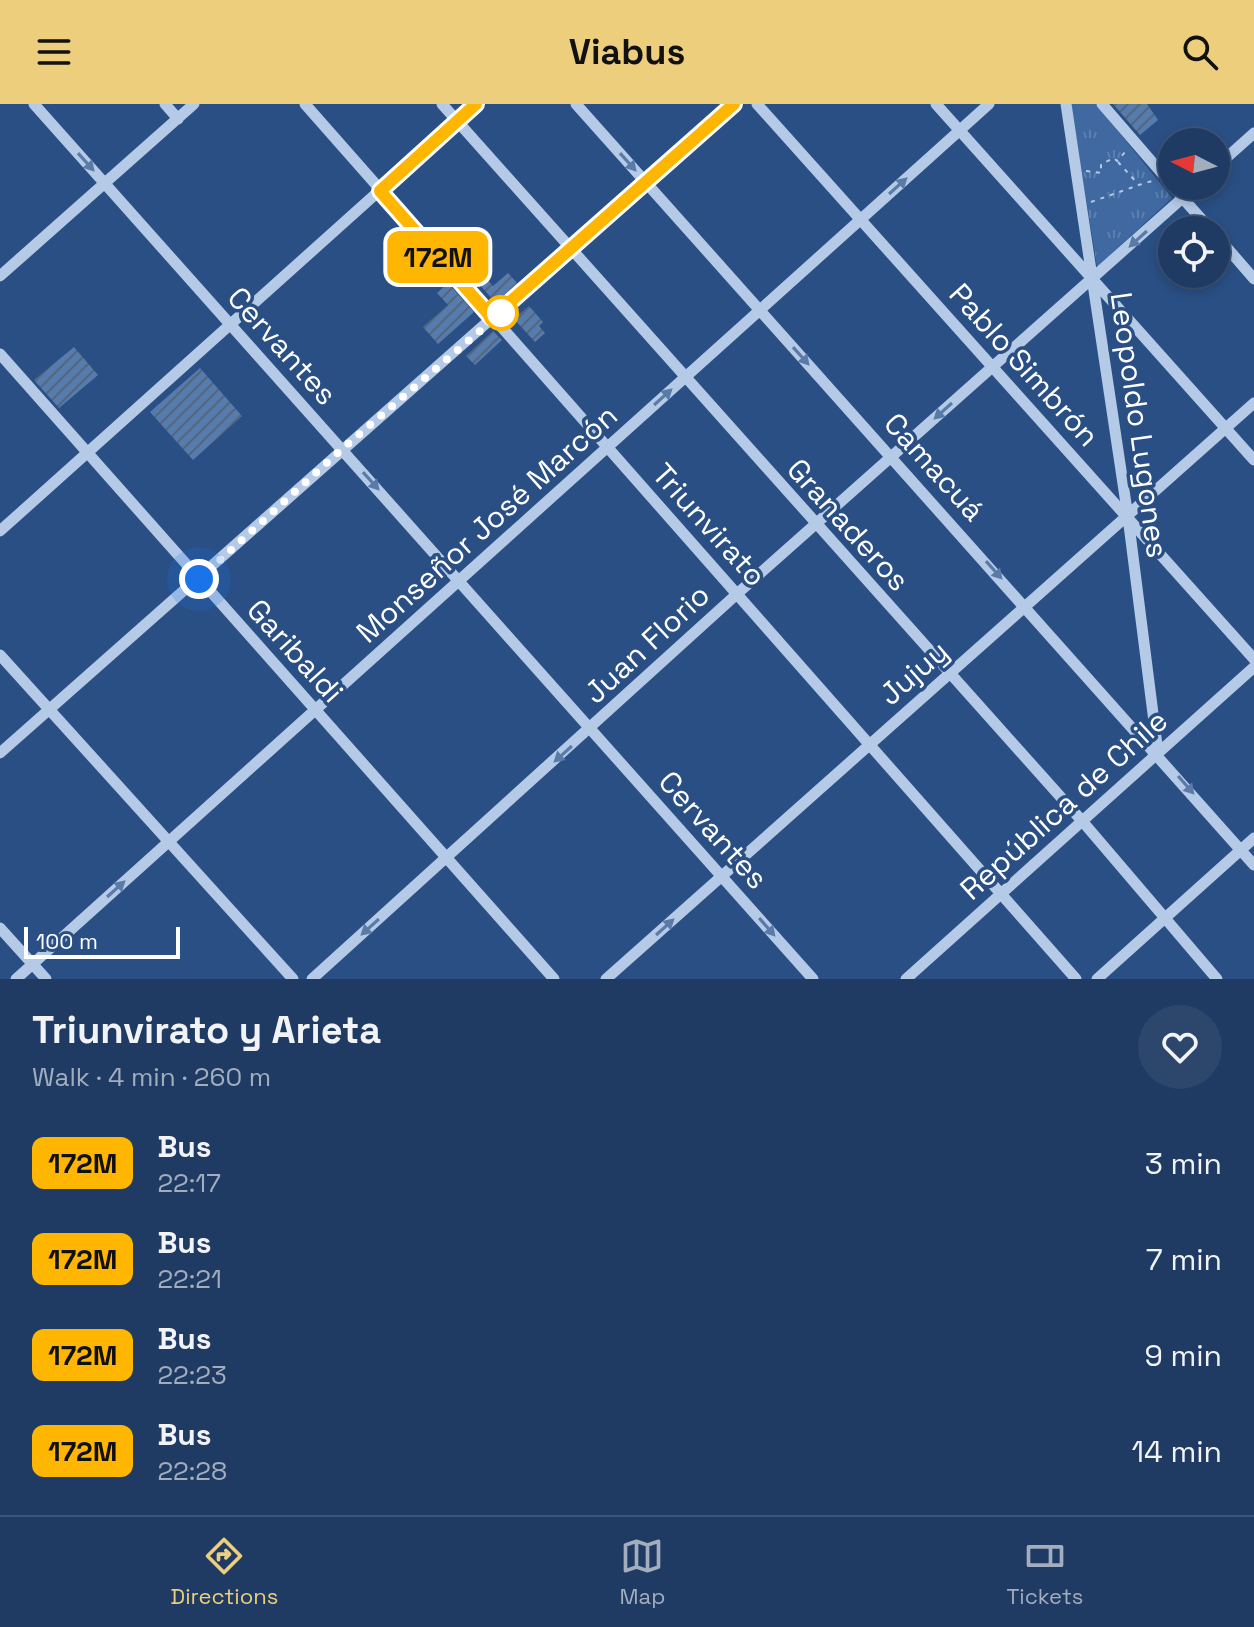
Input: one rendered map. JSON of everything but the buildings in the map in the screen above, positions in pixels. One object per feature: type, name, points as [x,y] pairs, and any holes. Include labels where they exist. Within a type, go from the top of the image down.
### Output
[{"type":"street","name":"Cervantes","points":[[34,104],[813,979]]},
{"type":"street","points":[[165,104],[178,119]]},
{"type":"street","points":[[0,276],[194,104]]},
{"type":"street","name":"Triunvirato","points":[[305,104],[1076,979]]},
{"type":"street","name":"Granaderos","points":[[442,104],[1083,822],[1217,979]]},
{"type":"street","points":[[0,531],[476,104]]},
{"type":"street","name":"Camacuá","points":[[576,104],[1159,753],[1254,865]]},
{"type":"street","points":[[0,753],[734,104]]},
{"type":"street","name":"Pablo Simbrón","points":[[757,104],[1254,659]]},
{"type":"street","points":[[936,104],[1254,460]]},
{"type":"street","name":"Monseñor José Marcón","points":[[16,979],[989,104]]},
{"type":"street","name":"Leopoldo Lugones","points":[[1066,104],[1094,279],[1159,753]]},
{"type":"street","points":[[1102,104],[1158,169]]},
{"type":"street","points":[[1230,154],[1254,133]]},
{"type":"street","name":"Juan Florio","points":[[312,979],[738,593],[1181,200]]},
{"type":"street","points":[[1185,200],[1199,216]]},
{"type":"street","points":[[1230,251],[1254,279]]},
{"type":"street","name":"Garibaldi","points":[[0,354],[85,454],[554,979]]},
{"type":"street","name":"Jujuy","points":[[606,979],[1254,403]]},
{"type":"street","points":[[0,655],[293,979]]},
{"type":"street","name":"República de Chile","points":[[906,979],[1254,667]]},
{"type":"street","points":[[1097,979],[1254,838]]},
{"type":"street","points":[[0,928],[46,979]]},
{"type":"path","points":[[1117,161],[1135,143]]},
{"type":"path","points":[[1077,170],[1101,173],[1101,164],[1114,158],[1139,185]]},
{"type":"path","points":[[1082,205],[1139,185],[1158,184]]},
{"type":"green space","points":[[1071,104],[1096,104],[1158,181],[1158,200],[1170,200],[1097,267]]},
{"type":"bus line","name":"172M","points":[[476,104],[380,191],[492,318],[734,104]]},
{"type":"route","points":[[199,579],[481,326],[501,313]]}]
